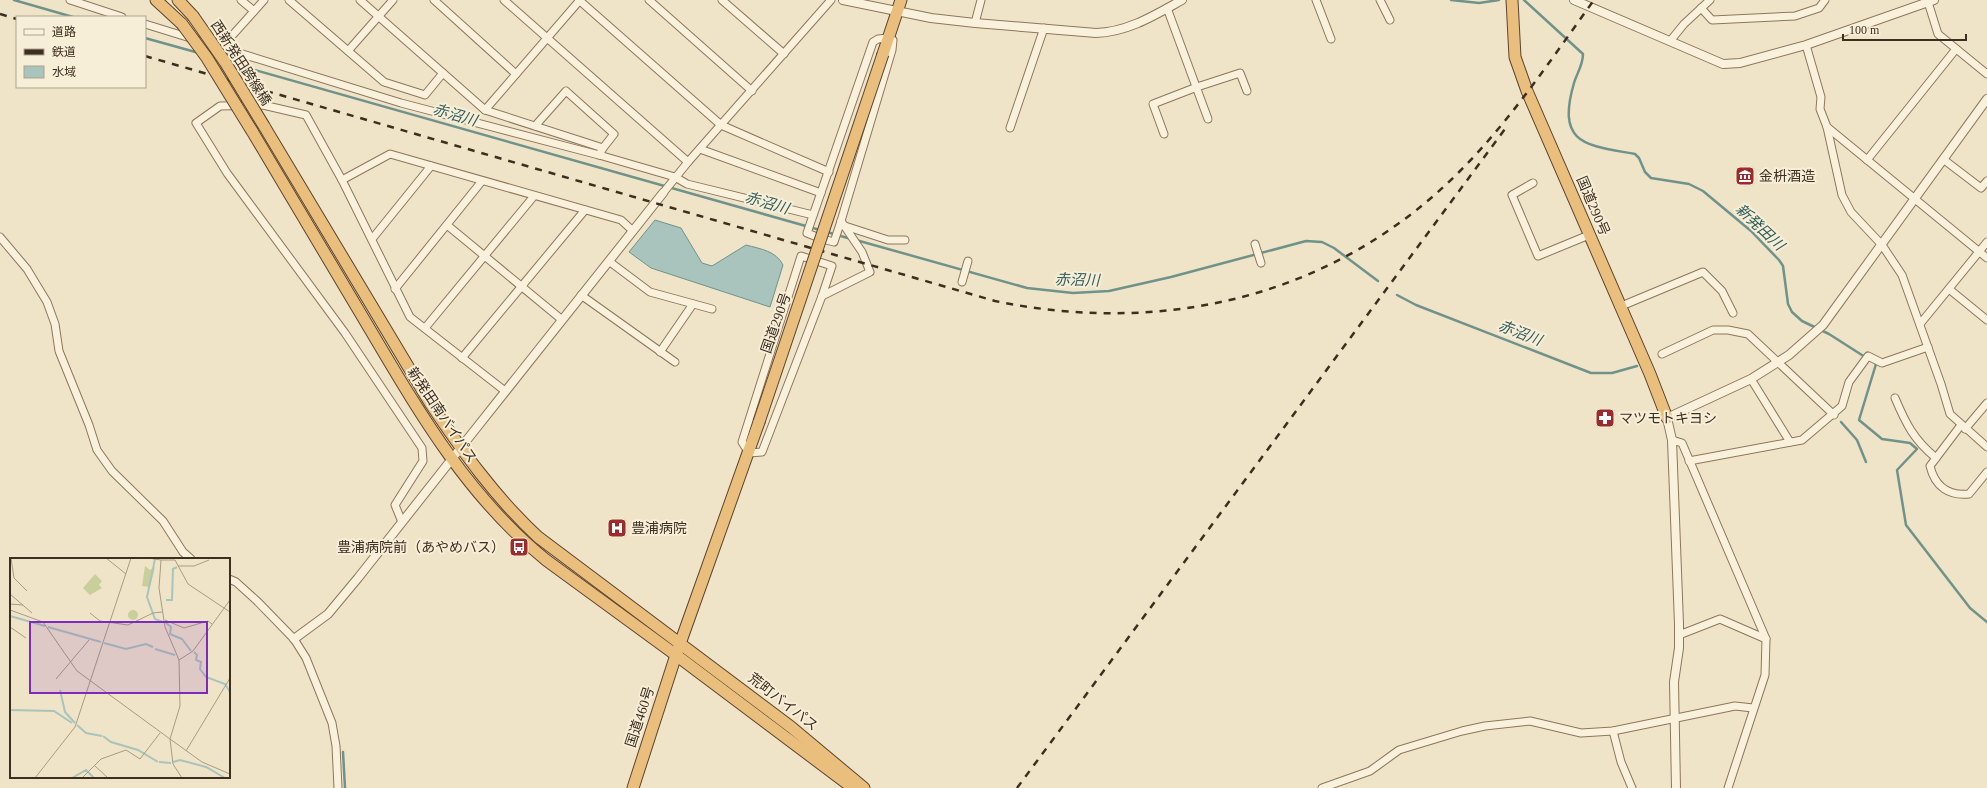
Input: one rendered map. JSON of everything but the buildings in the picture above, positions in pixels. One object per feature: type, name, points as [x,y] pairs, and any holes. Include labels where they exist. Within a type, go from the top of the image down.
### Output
[{"type":"highway","name":"西新発田跨線橋","points":[[156,0],[182,24],[207,58],[252,131]]},
{"type":"highway","name":"西新発田跨線橋","points":[[178,0],[193,16],[225,62],[264,126]]},
{"type":"highway","name":"国道290号","points":[[676,655],[749,452],[901,0]]},
{"type":"highway","name":"国道290号","points":[[1512,0],[1515,57],[1527,91],[1619,307],[1650,374],[1666,418]]},
{"type":"highway","name":"新発田南バイパス","points":[[264,126],[430,404],[460,448],[506,504],[538,537],[681,643]]},
{"type":"highway","name":"新発田南バイパス","points":[[252,131],[419,412],[451,460],[491,509],[526,544],[676,655]]},
{"type":"highway","name":"荒町バイパス","points":[[681,643],[791,727],[864,788]]},
{"type":"highway","name":"荒町バイパス","points":[[676,655],[853,788]]},
{"type":"highway","name":"国道460号","points":[[633,788],[676,655]]},
{"type":"street","points":[[70,0],[119,16]]},
{"type":"street","points":[[241,0],[254,11]]},
{"type":"street","points":[[220,48],[264,0]]},
{"type":"street","points":[[289,0],[384,82],[425,95],[443,73]]},
{"type":"street","points":[[360,0],[485,110],[603,148]]},
{"type":"street","points":[[348,51],[393,0]]},
{"type":"street","points":[[434,0],[516,74]]},
{"type":"street","points":[[504,0],[688,162]]},
{"type":"street","points":[[485,110],[579,0],[721,125],[828,172]]},
{"type":"street","points":[[649,0],[752,90]]},
{"type":"street","points":[[722,0],[784,54]]},
{"type":"street","points":[[294,639],[328,614],[561,319],[610,262],[675,177],[831,0]]},
{"type":"street","points":[[843,0],[897,12],[974,23],[1096,33],[1111,33],[1134,25],[1182,0]]},
{"type":"street","points":[[974,23],[982,0]]},
{"type":"street","points":[[1316,0],[1331,39]]},
{"type":"street","points":[[1380,0],[1390,20]]},
{"type":"street","points":[[1574,0],[1585,3],[1723,64],[1740,63],[1806,45],[1931,1],[1938,34],[1987,74]]},
{"type":"street","points":[[1671,40],[1684,24],[1710,0]]},
{"type":"street","points":[[1701,8],[1712,20],[1795,16],[1819,8],[1825,0]]},
{"type":"street","points":[[1167,8],[1208,119]]},
{"type":"street","points":[[146,24],[402,103],[599,155],[675,177],[687,184],[813,215]]},
{"type":"street","points":[[1010,128],[1044,28]]},
{"type":"street","points":[[888,38],[892,40],[892,50],[843,224],[834,242],[822,240],[807,233],[873,42],[878,39],[888,38]]},
{"type":"street","points":[[1806,45],[1821,97],[1820,109],[1827,127],[1842,194],[1851,212],[1882,245],[1902,275],[1950,414],[1987,447]]},
{"type":"street","points":[[1866,160],[1956,49]]},
{"type":"street","points":[[1164,134],[1153,104],[1197,87],[1240,73],[1247,91]]},
{"type":"street","points":[[535,126],[566,91],[614,134],[599,155]]},
{"type":"street","points":[[1676,788],[1674,682],[1679,635],[1672,440],[1666,418],[1751,379],[1779,362],[1815,333],[1823,325],[1882,245],[1987,99]]},
{"type":"street","points":[[402,522],[395,505],[423,461],[422,448],[345,333],[227,173],[196,123],[220,106],[263,105],[306,115],[342,180],[410,317],[505,391]]},
{"type":"street","points":[[1827,127],[1987,258]]},
{"type":"street","points":[[700,149],[821,193]]},
{"type":"street","points":[[342,180],[390,154],[621,220],[633,231]]},
{"type":"street","points":[[1943,159],[1981,188],[1987,181]]},
{"type":"street","points":[[372,239],[431,166]]},
{"type":"street","points":[[395,289],[482,181]]},
{"type":"street","points":[[1533,183],[1512,194],[1538,256],[1589,235]]},
{"type":"street","points":[[425,328],[534,196]]},
{"type":"street","points":[[462,358],[585,210]]},
{"type":"street","points":[[843,224],[888,240],[906,240]]},
{"type":"street","points":[[822,296],[870,272],[862,252],[843,224]]},
{"type":"street","points":[[447,225],[561,319]]},
{"type":"street","points":[[0,237],[27,269],[47,302],[55,324],[59,351],[89,425],[96,450],[112,471],[162,521],[183,552],[190,558]]},
{"type":"street","points":[[1920,324],[1987,242]]},
{"type":"street","points":[[1255,244],[1261,263]]},
{"type":"street","points":[[801,256],[832,266],[822,296],[762,452],[749,452],[742,442],[801,256]]},
{"type":"street","points":[[962,282],[968,261]]},
{"type":"street","points":[[610,262],[650,292],[712,309]]},
{"type":"street","points":[[1619,307],[1703,272],[1722,291],[1733,313]]},
{"type":"street","points":[[1949,289],[1987,320]]},
{"type":"street","points":[[582,295],[675,362]]},
{"type":"street","points":[[660,352],[693,304]]},
{"type":"street","points":[[1662,354],[1713,330],[1728,330],[1748,334],[1834,415]]},
{"type":"street","points":[[1689,461],[1802,440],[1834,415],[1842,406],[1849,382],[1866,360],[1882,363],[1928,347]]},
{"type":"street","points":[[1751,379],[1790,442]]},
{"type":"street","points":[[1895,398],[1907,427],[1922,446],[1936,458]]},
{"type":"street","points":[[1987,403],[1963,427],[1930,466],[1938,483],[1951,494],[1969,494],[1987,472]]},
{"type":"street","points":[[1672,440],[1682,443],[1766,639],[1765,675],[1728,788]]},
{"type":"street","points":[[230,579],[257,601],[294,639],[306,658],[332,723],[336,746],[338,788]]},
{"type":"street","points":[[1679,635],[1720,619],[1766,639]]},
{"type":"street","points":[[1322,788],[1370,771],[1399,750],[1462,731],[1485,726],[1530,721],[1581,733],[1614,731],[1735,706],[1753,708]]},
{"type":"street","points":[[1614,731],[1621,762],[1632,788]]},
{"type":"water","points":[[655,220],[681,228],[702,263],[712,266],[746,245],[768,251],[780,260],[783,265],[770,307],[651,268],[629,252]]},
{"type":"waterway","name":"赤沼川","points":[[14,0],[70,16]]},
{"type":"waterway","name":"新発田川","points":[[1451,0],[1479,3],[1499,0]]},
{"type":"waterway","name":"新発田川","points":[[1524,0],[1583,54],[1582,62],[1574,83],[1569,103],[1569,119],[1572,130],[1579,138],[1589,144],[1602,148],[1635,154],[1639,158],[1645,172],[1651,178],[1689,184],[1703,191],[1751,231],[1779,260],[1783,266],[1788,304],[1792,312],[1802,321],[1829,334],[1865,357]]},
{"type":"waterway","name":"赤沼川","points":[[146,38],[199,53]]},
{"type":"waterway","name":"赤沼川","points":[[230,63],[820,230]]},
{"type":"waterway","name":"赤沼川","points":[[827,232],[851,239]]},
{"type":"waterway","name":"赤沼川","points":[[856,240],[1027,288],[1073,293],[1109,291],[1171,277],[1306,241],[1322,242],[1334,248],[1378,281]]},
{"type":"waterway","name":"赤沼川","points":[[1397,295],[1416,305],[1591,373],[1612,373],[1637,366]]},
{"type":"waterway","name":"新発田川","points":[[1875,363],[1876,364],[1859,420],[1882,439],[1910,443],[1917,449],[1897,470],[1906,525],[1970,608],[1987,622]]},
{"type":"waterway","name":"赤沼川","points":[[1841,422],[1857,440],[1866,462]]},
{"type":"waterway","points":[[343,752],[345,788]]},
{"type":"railway","points":[[146,56],[995,301],[1059,311],[1122,313],[1184,308],[1244,296],[1303,277],[1359,249],[1411,214],[1460,171],[1479,151],[1514,110],[1594,0]]},
{"type":"railway","points":[[0,14],[16,19]]},
{"type":"railway","points":[[1017,788],[1505,129]]},
{"type":"place","name":"金枡酒造","points":[[1745,176]]},
{"type":"place","name":"マツモトキヨシ","points":[[1605,418]]},
{"type":"place","name":"豊浦病院","points":[[617,528]]},
{"type":"place","name":"豊浦病院前（あやめバス）","points":[[519,547]]}]
